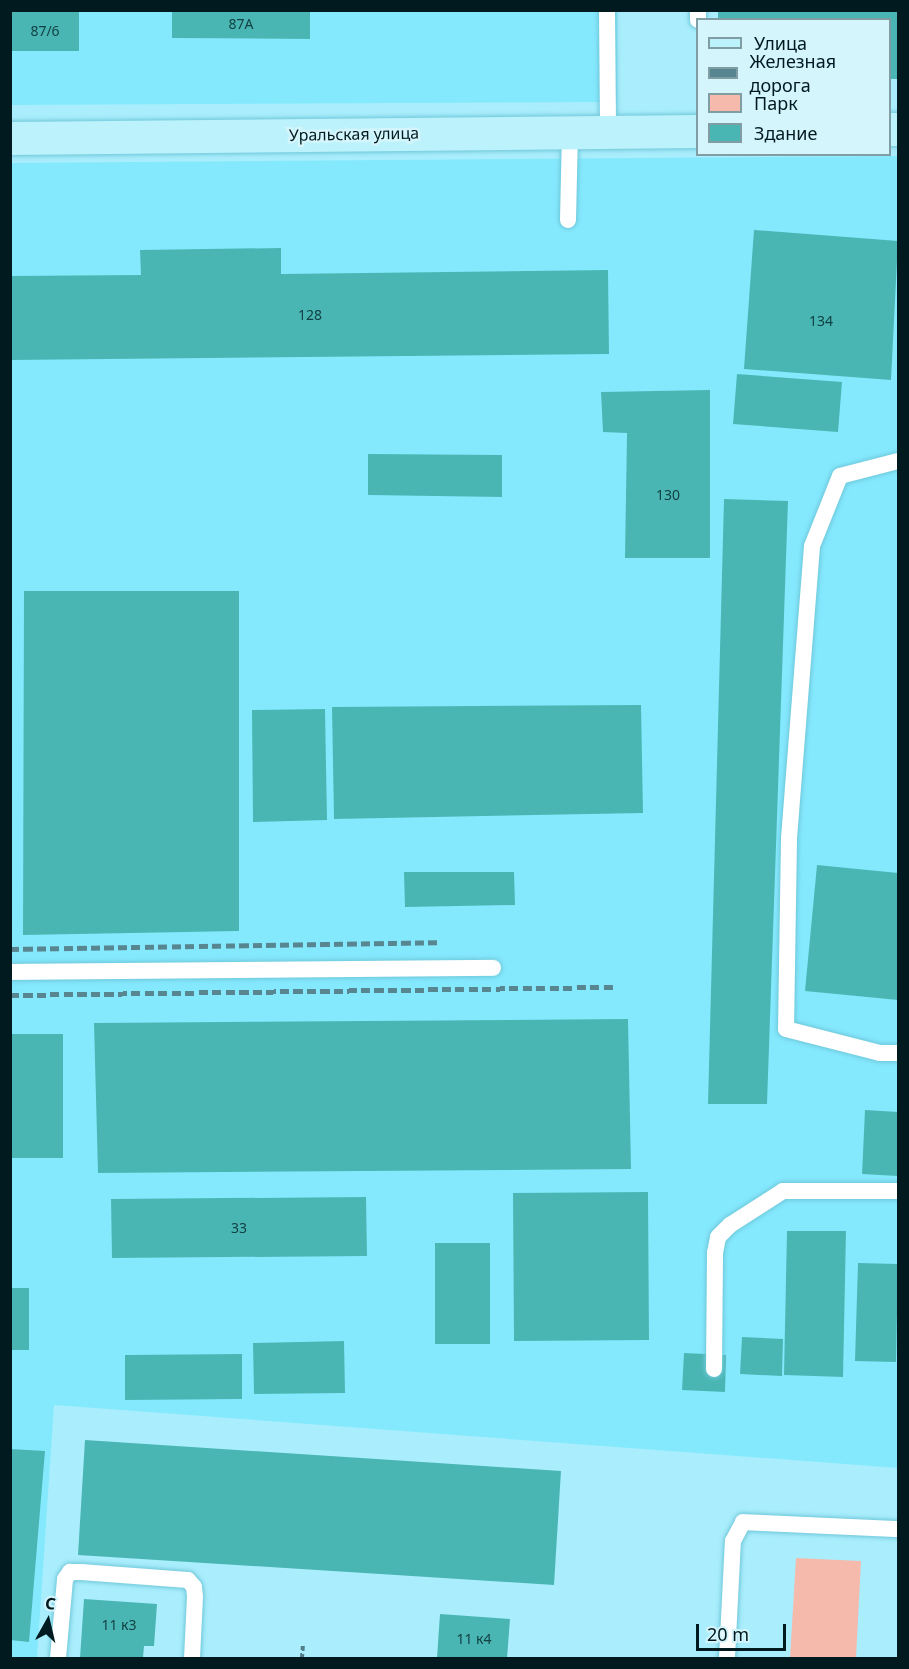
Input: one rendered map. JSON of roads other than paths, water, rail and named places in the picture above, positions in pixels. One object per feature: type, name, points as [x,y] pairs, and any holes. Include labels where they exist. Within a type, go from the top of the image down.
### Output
[{"type":"main road","name":"Уральская улица","points":[[10,138],[570,131],[696,126]]},
{"type":"main road","name":"Уральская улица","points":[[10,132],[608,129],[696,132]]},
{"type":"lane","points":[[607,10],[608,129]]},
{"type":"lane","points":[[568,220],[570,131]]},
{"type":"lane","points":[[898,460],[840,476],[812,546],[789,839],[786,1029],[880,1053],[898,1053]]},
{"type":"lane","points":[[10,972],[493,968]]},
{"type":"lane","points":[[714,1369],[715,1253],[718,1237],[730,1225],[783,1191],[898,1191]]},
{"type":"lane","points":[[727,1659],[734,1541],[743,1522],[898,1528]]},
{"type":"lane","points":[[58,1659],[65,1579],[70,1572],[81,1572],[188,1580],[195,1587],[192,1659]]},
{"type":"railway","points":[[10,949],[437,942]]},
{"type":"railway","points":[[10,995],[614,987]]}]
